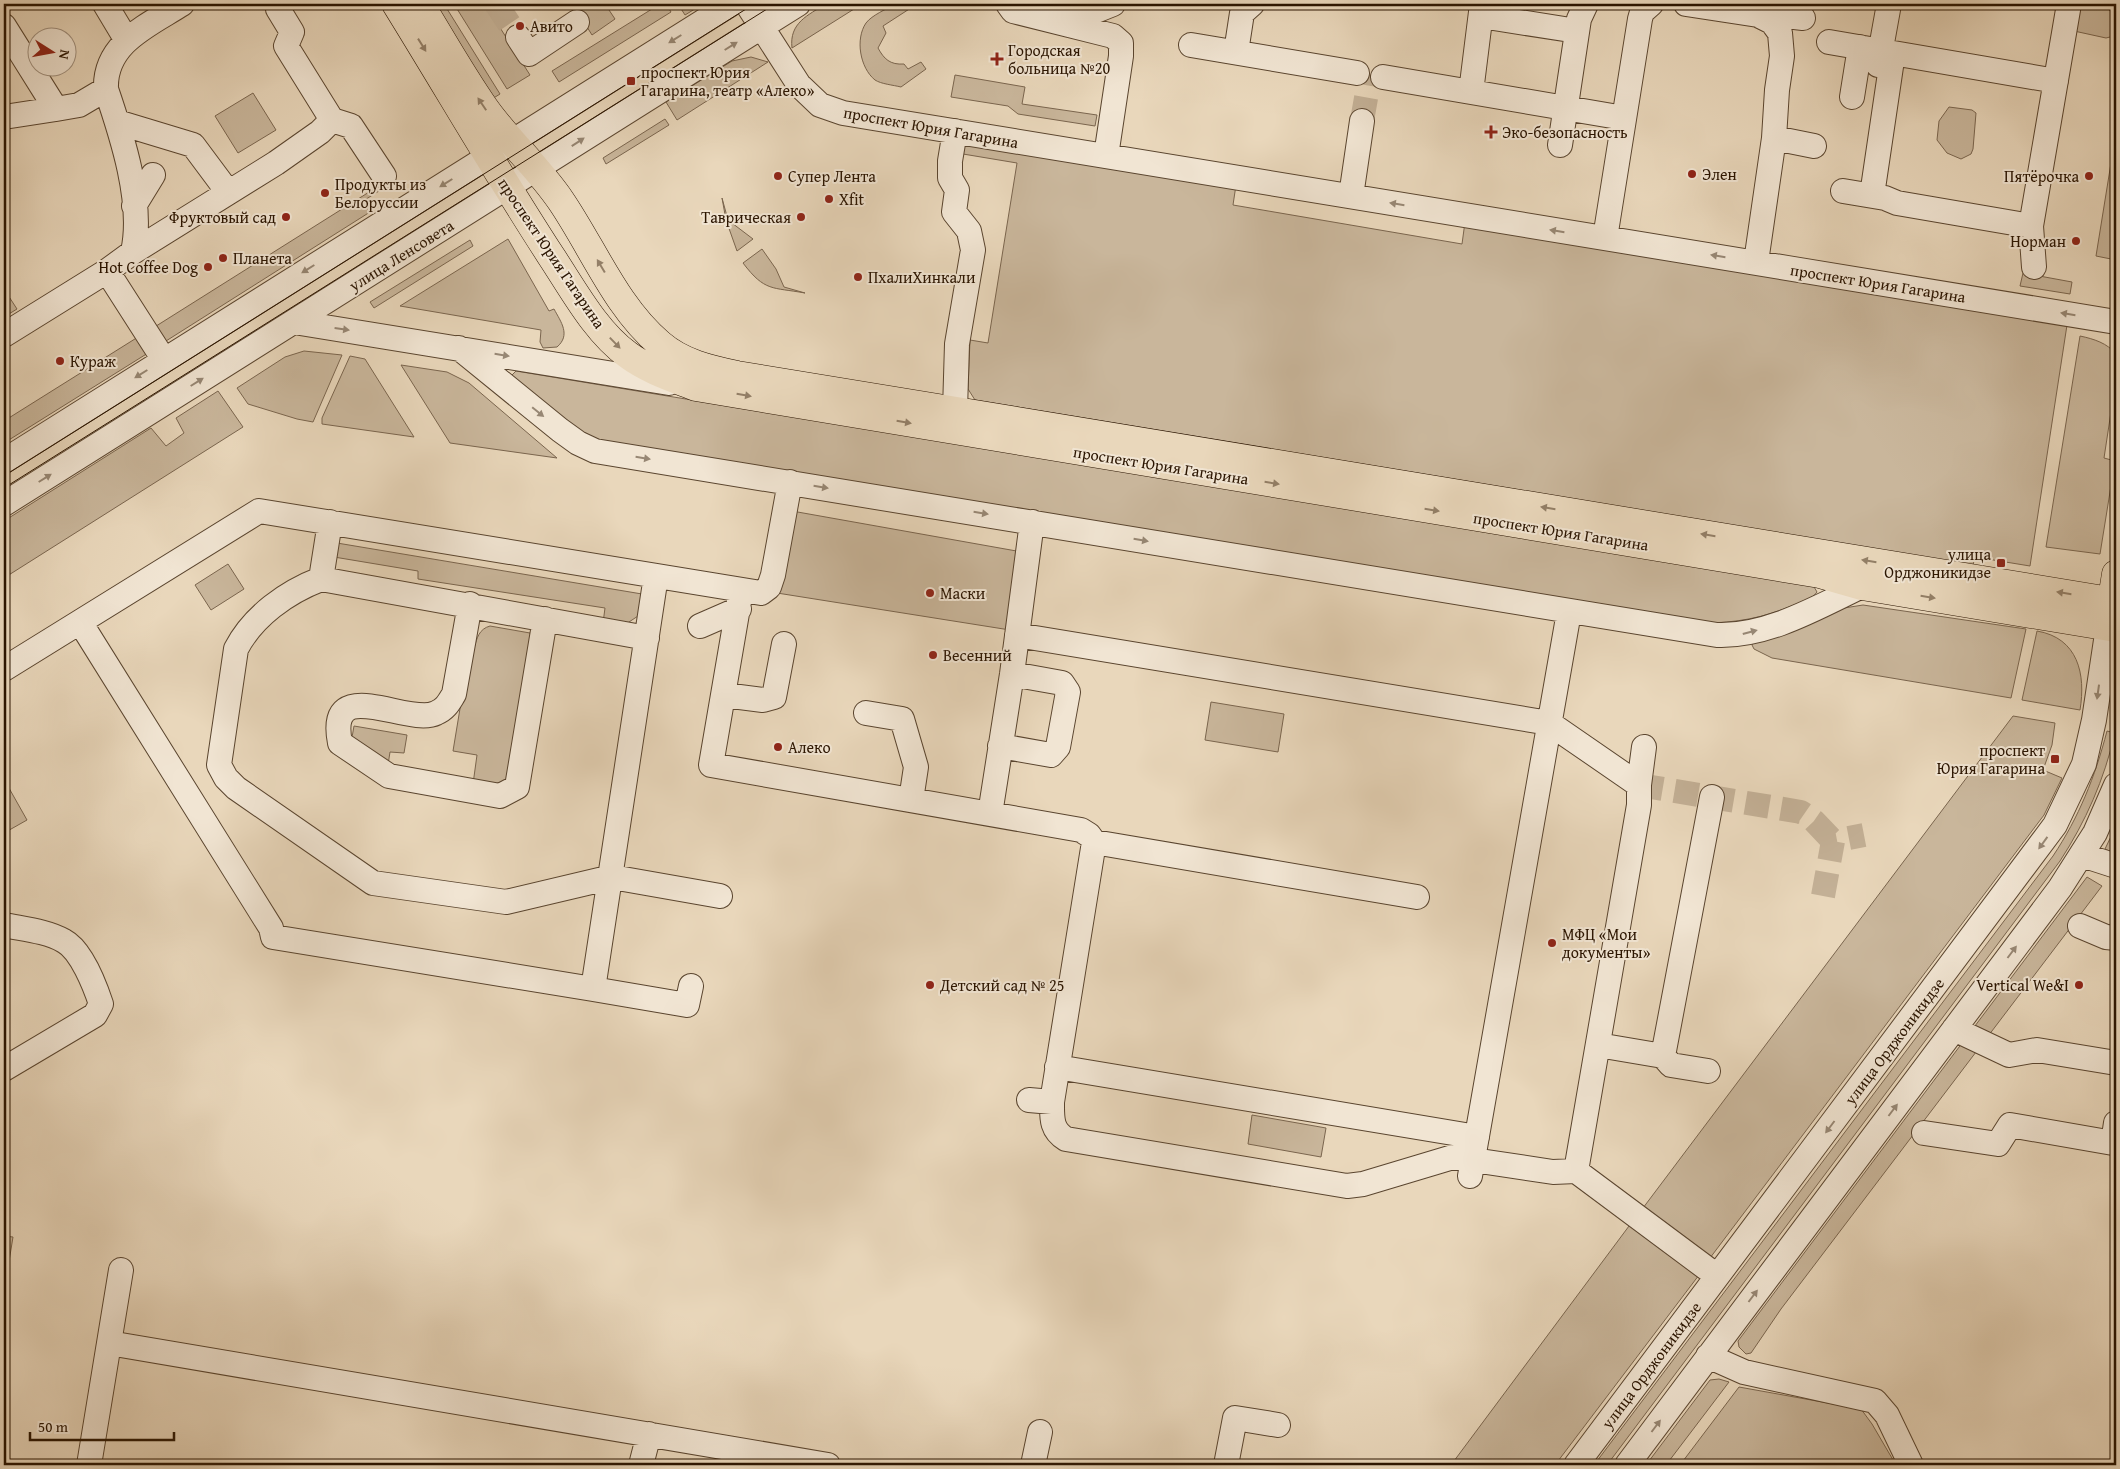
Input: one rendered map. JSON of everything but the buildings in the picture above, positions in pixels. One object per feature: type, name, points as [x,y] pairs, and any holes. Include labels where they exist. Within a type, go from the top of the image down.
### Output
[{"type":"main road","name":"проспект Юрия Гагарина","points":[[396,4],[467,119],[487,157],[580,300],[613,342],[642,364],[696,387],[954,420],[2113,615]]},
{"type":"main road","name":"проспект Юрия Гагарина","points":[[420,4],[484,108],[538,169],[561,201],[627,308],[651,336],[673,354],[699,366],[954,420],[1810,572],[1862,586],[2113,615]]},
{"type":"main road","name":"улица Орджоникидзе","points":[[2113,615],[2116,574]]},
{"type":"street","points":[[105,4],[126,39]]},
{"type":"street","points":[[133,252],[137,232],[126,147],[106,89],[106,81],[117,49],[126,39],[182,4]]},
{"type":"street","points":[[4,461],[731,4]]},
{"type":"street","name":"проспект Юрия Гагарина","points":[[747,4],[800,85],[820,105],[843,113],[2116,322]]},
{"type":"street","name":"улица Ленсовета","points":[[4,504],[798,4]]},
{"type":"street","points":[[1008,4],[1013,12],[1113,36],[1121,43],[1121,56],[1106,156]]},
{"type":"street","points":[[1050,4],[1093,12],[1116,11]]},
{"type":"street","points":[[1236,52],[1242,13],[1252,4]]},
{"type":"street","points":[[1560,145],[1577,31],[1586,4]]},
{"type":"street","points":[[1605,238],[1640,19],[1642,12],[1650,4]]},
{"type":"street","points":[[1686,4],[1741,8],[1770,16],[1803,18]]},
{"type":"street","points":[[1872,196],[1878,55],[1888,4]]},
{"type":"street","points":[[2034,267],[2031,226],[2069,4]]},
{"type":"street","points":[[278,9],[292,32],[286,46],[332,120],[351,126],[384,176]]},
{"type":"street","points":[[1471,92],[1481,10],[1577,31]]},
{"type":"street","points":[[1756,262],[1774,138],[1782,41],[1770,16]]},
{"type":"street","points":[[518,37],[528,54],[577,22]]},
{"type":"street","points":[[4,26],[56,109]]},
{"type":"street","points":[[1830,42],[1878,55],[2056,81]]},
{"type":"street","points":[[1191,44],[1236,52],[1350,65]]},
{"type":"street","points":[[1852,97],[1878,55]]},
{"type":"street","points":[[1391,72],[1471,92],[1624,118]]},
{"type":"street","points":[[4,117],[80,105],[106,89]]},
{"type":"street","points":[[4,335],[276,163],[320,132],[332,120]]},
{"type":"street","points":[[1351,196],[1362,121]]},
{"type":"street","points":[[117,122],[193,145],[228,192]]},
{"type":"street","points":[[954,420],[957,344],[973,250],[969,231],[954,212],[957,190],[950,178],[950,161],[956,131]]},
{"type":"street","points":[[1774,138],[1814,146]]},
{"type":"street","points":[[134,206],[153,175]]},
{"type":"street","points":[[1843,191],[1885,198],[1897,203],[2031,226]]},
{"type":"street","points":[[107,271],[164,360]]},
{"type":"street","points":[[274,291],[294,322],[696,387]]},
{"type":"street","points":[[459,348],[560,430],[578,443],[595,451],[1569,612],[1728,636],[1757,630],[1784,621],[1862,586]]},
{"type":"street","points":[[700,626],[740,599],[761,593],[769,587],[790,482]]},
{"type":"street","points":[[4,669],[259,511],[656,576],[740,599]]},
{"type":"street","points":[[321,578],[330,522]]},
{"type":"street","points":[[990,814],[1012,674],[1032,522]]},
{"type":"street","points":[[593,989],[612,877],[656,576]]},
{"type":"street","points":[[647,638],[321,578],[302,586],[256,620],[245,632],[236,649],[219,765],[226,778],[236,788],[373,883],[506,902],[612,877],[720,896]]},
{"type":"street","points":[[740,599],[711,765],[1081,830],[1089,834],[1094,842],[1057,1068],[1040,1101],[1054,1130],[1066,1139],[1347,1186],[1371,1182],[1443,1159],[1453,1158],[1472,1168],[1553,1172],[1576,1171],[1718,1276]]},
{"type":"street","points":[[470,604],[454,694],[447,707],[435,715],[359,705],[346,709],[339,719],[338,732],[340,743],[390,776],[500,796],[516,787],[545,619]]},
{"type":"street","points":[[1472,1168],[1569,612]]},
{"type":"street","name":"улица Орджоникидзе","points":[[1576,1465],[2056,825],[2084,764],[2113,615]]},
{"type":"street","points":[[80,622],[130,687],[271,928],[273,937],[687,1005],[690,986]]},
{"type":"street","points":[[1016,635],[1550,723],[1639,786]]},
{"type":"street","points":[[724,695],[763,700],[774,697],[784,644]]},
{"type":"street","points":[[1000,746],[1051,755],[1058,747],[1068,692],[1062,682],[1012,674]]},
{"type":"street","points":[[866,713],[902,720],[916,767],[911,800]]},
{"type":"street","points":[[1576,1171],[1640,806],[1639,786],[1644,747]]},
{"type":"street","points":[[1627,1465],[2060,888],[2095,833],[2116,785]]},
{"type":"street","points":[[1663,1056],[1712,797]]},
{"type":"street","points":[[1094,842],[1416,897]]},
{"type":"street","points":[[2082,855],[2116,866]]},
{"type":"street","points":[[4,925],[51,935],[65,941],[75,949],[101,1004],[95,1015],[4,1069]]},
{"type":"street","points":[[2080,926],[2106,937],[2116,938]]},
{"type":"street","points":[[1954,1029],[2009,1055],[2036,1050],[2116,1063]]},
{"type":"street","points":[[1598,1045],[1663,1056],[1671,1065],[1708,1071]]},
{"type":"street","points":[[1057,1068],[1477,1138]]},
{"type":"street","points":[[1924,1133],[1998,1144],[2010,1125],[2113,1143],[2116,1123]]},
{"type":"street","points":[[88,1465],[121,1270]]},
{"type":"street","points":[[109,1343],[828,1465]]},
{"type":"street","points":[[1708,1356],[1744,1372],[1875,1400],[1886,1415],[1911,1465]]},
{"type":"street","points":[[1226,1465],[1235,1418],[1278,1424]]},
{"type":"street","points":[[1033,1465],[1040,1432]]},
{"type":"street","points":[[641,1465],[649,1434]]},
{"type":"shaded area","points":[[432,4],[444,4],[500,94],[492,99]]},
{"type":"shaded area","points":[[454,4],[485,4],[530,75],[507,89]]},
{"type":"shaded area","points":[[578,4],[605,4],[615,19],[592,35],[574,6]]},
{"type":"shaded area","points":[[660,4],[666,4],[671,12],[559,82],[552,71]]},
{"type":"shaded area","points":[[678,4],[703,4],[685,15]]},
{"type":"shaded area","points":[[826,4],[862,4],[792,48],[792,39],[797,26],[807,16]]},
{"type":"shaded area","points":[[895,4],[917,4],[883,26],[886,33],[878,48],[885,58],[891,62],[904,64],[908,69],[921,62],[926,69],[901,87],[875,80],[870,75],[863,61],[860,45],[866,23]]},
{"type":"shaded area","points":[[2075,4],[2105,4],[2116,19],[2114,36],[2106,38],[2074,31]]},
{"type":"shaded area","points":[[751,57],[768,62],[677,120],[666,102],[732,61]]},
{"type":"shaded area","points":[[955,75],[1025,87],[1022,104],[1097,115],[1095,126],[1018,114],[1008,106],[951,97]]},
{"type":"shaded area","points":[[253,93],[276,130],[238,153],[215,116]]},
{"type":"shaded area","points":[[1949,107],[1972,110],[1976,113],[1973,149],[1971,154],[1961,159],[1947,153],[1937,140],[1939,121]]},
{"type":"shaded area","points":[[665,119],[669,125],[606,164],[603,158]]},
{"type":"shaded area","points":[[2116,132],[2116,260],[2096,256]]},
{"type":"shaded area","points":[[959,138],[1236,185],[1233,205],[1462,244],[1465,222],[2067,325],[2030,566],[1975,557],[1973,565],[975,400],[968,389],[970,340],[988,343],[1017,163],[957,153]]},
{"type":"shaded area","points":[[385,182],[387,186],[363,201],[370,212],[166,341],[153,328]]},
{"type":"shaded area","points":[[722,198],[728,220],[753,239],[737,251],[726,220]]},
{"type":"shaded area","points":[[508,239],[549,311],[554,309],[562,324],[563,338],[557,347],[543,348],[540,342],[541,330],[400,306]]},
{"type":"shaded area","points":[[470,240],[473,246],[374,308],[370,302]]},
{"type":"shaded area","points":[[762,249],[776,269],[784,287],[805,293],[770,287],[757,279],[743,263]]},
{"type":"shaded area","points":[[2023,273],[2072,282],[2070,294],[2020,286]]},
{"type":"shaded area","points":[[4,289],[17,309],[4,317]]},
{"type":"shaded area","points":[[2080,336],[2100,342],[2116,354],[2116,379],[2104,458],[2115,461],[2100,554],[2046,547]]},
{"type":"shaded area","points":[[138,337],[148,353],[4,443],[4,421]]},
{"type":"shaded area","points":[[304,351],[342,355],[313,422],[248,404],[237,388],[285,357]]},
{"type":"shaded area","points":[[350,356],[365,359],[414,437],[322,424],[322,418]]},
{"type":"shaded area","points":[[401,365],[447,372],[469,383],[557,458],[450,443]]},
{"type":"shaded area","points":[[516,371],[1813,585],[1817,592],[1812,597],[1783,610],[1738,621],[1703,623],[600,440],[574,428],[512,378]]},
{"type":"shaded area","points":[[218,391],[243,427],[4,578],[4,521],[151,428],[166,446],[184,433],[176,418]]},
{"type":"shaded area","points":[[792,511],[1022,552],[1010,630],[777,593]]},
{"type":"shaded area","points":[[337,543],[642,594],[638,616],[626,624],[603,623],[605,608],[418,579],[418,571],[334,557]]},
{"type":"shaded area","points":[[228,564],[244,589],[211,610],[195,585]]},
{"type":"shaded area","points":[[1863,605],[2026,629],[2011,698],[1772,658],[1754,649],[1752,645],[1753,642],[1844,608]]},
{"type":"shaded area","points":[[490,626],[530,633],[532,638],[506,784],[473,784],[477,755],[453,751],[470,648],[474,648],[477,637],[486,627]]},
{"type":"shaded area","points":[[2037,631],[2062,641],[2076,660],[2082,683],[2080,710],[2022,700]]},
{"type":"shaded area","points":[[1211,702],[1284,714],[1278,752],[1205,740]]},
{"type":"shaded area","points":[[2013,716],[2055,723],[2052,745],[2043,770],[2062,778],[2044,815],[1710,1258],[1643,1208]]},
{"type":"shaded area","points":[[354,726],[407,735],[404,753],[390,752],[388,765],[351,743]]},
{"type":"shaded area","points":[[2107,731],[2115,733],[2100,784],[2078,831],[2060,861],[1607,1465],[1594,1465],[2053,856],[2071,826],[2085,796]]},
{"type":"shaded area","points":[[4,782],[27,820],[4,833]]},
{"type":"shaded area","points":[[2116,826],[2116,854],[2105,849]]},
{"type":"shaded area","points":[[2087,877],[2102,886],[1781,1309],[1751,1353],[1746,1354],[1739,1347],[1738,1341]]},
{"type":"shaded area","points":[[1252,1115],[1326,1128],[1321,1157],[1248,1144]]},
{"type":"shaded area","points":[[1632,1222],[1699,1275],[1555,1465],[1451,1465]]},
{"type":"shaded area","points":[[4,1236],[13,1237],[4,1292]]},
{"type":"shaded area","points":[[1719,1379],[1729,1382],[1666,1465],[1646,1465],[1710,1380]]},
{"type":"shaded area","points":[[1739,1387],[1861,1409],[1896,1465],[1680,1465]]},
{"type":"tunnel","points":[[496,4],[518,37]]},
{"type":"tunnel","points":[[1362,121],[1370,75]]},
{"type":"tunnel","points":[[1639,785],[1801,812],[1814,821],[1833,841]]},
{"type":"tunnel","points":[[1823,896],[1833,841],[1864,835]]},
{"type":"tram line","points":[[4,476],[754,4]]},
{"type":"tram line","points":[[4,488],[775,4]]},
{"type":"place","name":"Авито","points":[[520,26]]},
{"type":"place","name":"Городская больница №20","points":[[997,59]]},
{"type":"place","name":"проспект Юрия Гагарина, театр «Алеко»","points":[[631,81]]},
{"type":"place","name":"Эко-безопасность","points":[[1491,132]]},
{"type":"place","name":"Элен","points":[[1692,174]]},
{"type":"place","name":"Супер Лента","points":[[778,176]]},
{"type":"place","name":"Пятёрочка","points":[[2089,176]]},
{"type":"place","name":"Продукты из Белоруссии","points":[[325,193]]},
{"type":"place","name":"Xfit","points":[[829,199]]},
{"type":"place","name":"Фруктовый сад","points":[[286,217]]},
{"type":"place","name":"Таврическая","points":[[801,217]]},
{"type":"place","name":"Норман","points":[[2076,241]]},
{"type":"place","name":"Планета","points":[[223,258]]},
{"type":"place","name":"Hot Coffee Dog","points":[[208,267]]},
{"type":"place","name":"ПхалиХинкали","points":[[858,277]]},
{"type":"place","name":"Кураж","points":[[60,361]]},
{"type":"place","name":"улица Орджоникидзе","points":[[2001,563]]},
{"type":"place","name":"Маски","points":[[930,593]]},
{"type":"place","name":"Весенний","points":[[933,655]]},
{"type":"place","name":"Алеко","points":[[778,747]]},
{"type":"place","name":"проспект Юрия Гагарина","points":[[2055,759]]},
{"type":"place","name":"МФЦ «Мои документы»","points":[[1552,943]]},
{"type":"place","name":"Детский сад № 25","points":[[930,985]]},
{"type":"place","name":"Vertical We&I","points":[[2079,985]]}]
